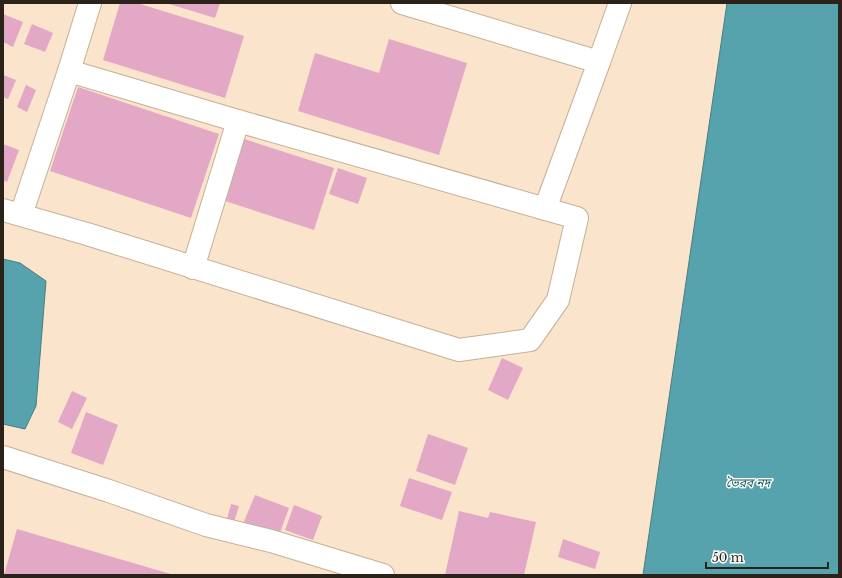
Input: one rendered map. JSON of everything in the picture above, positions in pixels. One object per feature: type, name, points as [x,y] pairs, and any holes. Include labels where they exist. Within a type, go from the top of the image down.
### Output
[{"type":"street","points":[[69,71],[577,218],[558,300],[530,340],[459,350],[12,213],[69,71],[90,3]]},
{"type":"street","points":[[402,3],[458,11],[599,62]]},
{"type":"street","points":[[545,209],[620,3]]},
{"type":"street","points":[[193,268],[238,121]]},
{"type":"street","points":[[3,457],[101,488],[206,525],[271,541],[383,575]]},
{"type":"water","name":"ভৈরব নদ","points":[[727,3],[839,3],[839,575],[643,575]]},
{"type":"water","points":[[3,259],[20,263],[46,281],[36,406],[25,429],[3,424]]},
{"type":"building","points":[[120,3],[137,3],[244,36],[225,98],[103,60]]},
{"type":"building","points":[[166,3],[220,3],[215,18]]},
{"type":"building","points":[[3,14],[23,22],[13,47],[3,42]]},
{"type":"building","points":[[32,24],[53,33],[45,52],[24,44]]},
{"type":"building","points":[[389,39],[467,63],[439,155],[298,111],[315,53],[379,73]]},
{"type":"building","points":[[3,75],[16,80],[8,99],[3,97]]},
{"type":"building","points":[[26,85],[36,90],[27,112],[17,107]]},
{"type":"building","points":[[78,87],[219,134],[191,218],[50,171]]},
{"type":"building","points":[[241,138],[334,168],[314,230],[222,200]]},
{"type":"building","points":[[3,144],[19,150],[7,182],[3,180]]},
{"type":"building","points":[[338,168],[367,178],[358,204],[329,194]]},
{"type":"building","points":[[502,358],[523,368],[508,400],[488,390]]},
{"type":"building","points":[[72,391],[87,398],[72,429],[58,422]]},
{"type":"building","points":[[86,412],[118,425],[103,465],[71,453]]},
{"type":"building","points":[[428,434],[468,448],[455,485],[416,471]]},
{"type":"building","points":[[409,478],[452,492],[442,520],[400,506]]},
{"type":"building","points":[[255,495],[289,508],[278,538],[243,524]]},
{"type":"building","points":[[231,504],[239,506],[234,522],[227,519]]},
{"type":"building","points":[[294,505],[322,516],[313,540],[285,530]]},
{"type":"building","points":[[459,511],[488,518],[490,512],[536,522],[524,575],[445,575]]},
{"type":"building","points":[[17,529],[174,575],[4,575]]},
{"type":"building","points":[[563,539],[600,552],[595,569],[558,557]]}]
